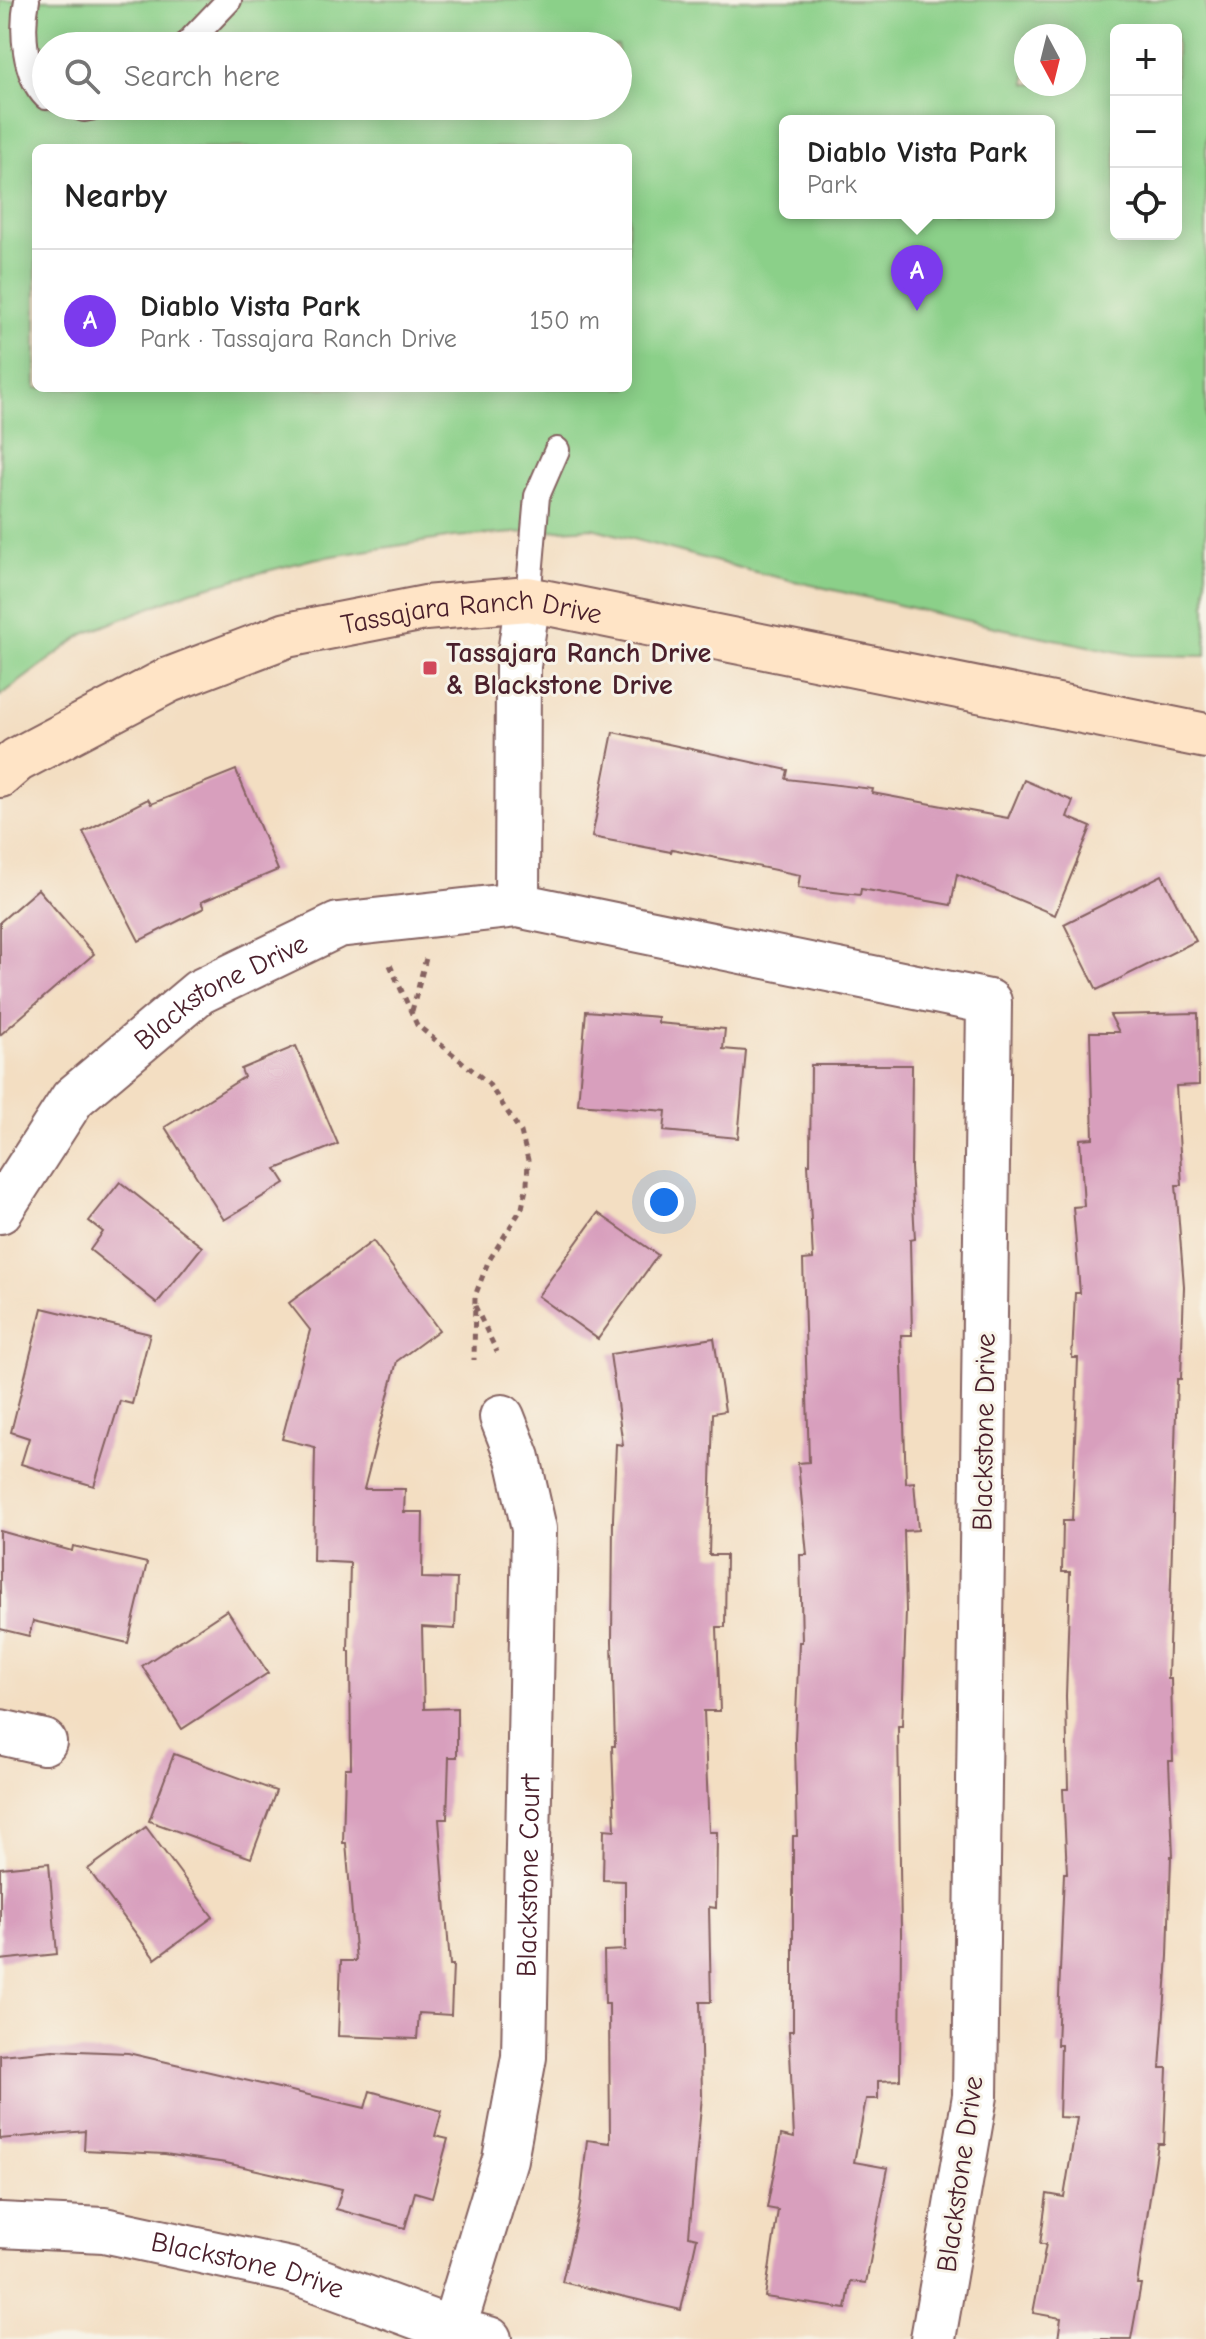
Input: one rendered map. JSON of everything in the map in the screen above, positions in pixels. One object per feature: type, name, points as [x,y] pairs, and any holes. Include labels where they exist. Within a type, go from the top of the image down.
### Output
[{"type":"street","name":"Tassajara Ranch Drive","points":[[0,775],[17,760],[169,680],[287,635],[425,608],[528,599],[1206,736]]},
{"type":"street","points":[[517,905],[518,666],[528,599]]},
{"type":"street","name":"Blackstone Drive","points":[[0,1211],[73,1098],[199,992],[338,925],[517,905],[989,1002],[975,2096],[933,2339]]},
{"type":"street","name":"Blackstone Court","points":[[471,2334],[524,2057],[534,1529],[518,1458],[502,1417]]},
{"type":"street","points":[[0,1732],[44,1742]]},
{"type":"street","name":"Blackstone Drive","points":[[0,2225],[104,2230],[290,2270],[471,2334]]},
{"type":"lane","points":[[27,0],[24,16],[32,73]]},
{"type":"lane","points":[[198,32],[229,0]]},
{"type":"lane","points":[[528,599],[537,496],[557,450]]},
{"type":"path","points":[[412,1011],[426,958]]},
{"type":"path","points":[[390,965],[417,1025],[488,1083],[521,1132],[528,1160],[522,1208],[480,1279],[475,1305],[474,1360]]},
{"type":"path","points":[[475,1305],[497,1352]]},
{"type":"green space","points":[[0,0],[1206,0],[1206,656],[1133,655],[995,627],[759,573],[592,528],[453,537],[313,559],[191,591],[84,634],[0,696]]},
{"type":"building","points":[[613,732],[788,770],[786,779],[873,789],[872,793],[1008,818],[1024,780],[1073,801],[1067,817],[1091,827],[1055,915],[957,874],[951,905],[861,889],[860,895],[798,888],[800,875],[672,849],[671,852],[592,837]]},
{"type":"building","points":[[236,770],[278,870],[201,902],[204,908],[139,941],[83,832],[148,799],[151,804]]},
{"type":"building","points":[[1162,875],[1196,941],[1097,990],[1064,924]]},
{"type":"building","points":[[38,889],[94,954],[0,1035],[0,922]]},
{"type":"building","points":[[586,1011],[658,1017],[658,1023],[725,1029],[723,1049],[746,1051],[738,1138],[664,1131],[666,1111],[578,1104]]},
{"type":"building","points":[[1198,1013],[1199,1085],[1176,1086],[1182,1185],[1176,1185],[1184,1286],[1181,1379],[1177,1379],[1168,1679],[1171,1679],[1173,1761],[1169,1761],[1173,1856],[1160,2068],[1167,2068],[1164,2144],[1158,2144],[1131,2339],[1058,2339],[1061,2318],[1033,2313],[1046,2244],[1040,2244],[1047,2194],[1064,2197],[1077,2118],[1059,2117],[1061,2045],[1057,2045],[1064,1873],[1067,1873],[1063,1789],[1068,1789],[1066,1696],[1070,1572],[1062,1572],[1063,1521],[1072,1521],[1078,1358],[1072,1358],[1075,1293],[1080,1293],[1073,1207],[1084,1206],[1080,1139],[1093,1138],[1090,1032],[1119,1032],[1110,1015]]},
{"type":"building","points":[[296,1046],[338,1144],[276,1169],[285,1183],[224,1220],[165,1127],[244,1077],[241,1069]]},
{"type":"building","points":[[811,1065],[912,1065],[911,1168],[915,1239],[910,1240],[912,1335],[901,1335],[906,1483],[914,1482],[918,1530],[904,1531],[906,1611],[902,1726],[898,1726],[900,2080],[878,2081],[878,2099],[866,2099],[854,2162],[888,2168],[866,2283],[851,2281],[846,2309],[765,2297],[778,2210],[767,2208],[781,2135],[794,2138],[789,2031],[793,2031],[793,1836],[797,1836],[795,1740],[799,1642],[802,1642],[800,1555],[807,1555],[798,1463],[809,1462],[803,1260],[813,1259],[808,1164]]},
{"type":"building","points":[[120,1182],[202,1247],[157,1303],[90,1250],[103,1232],[89,1221]]},
{"type":"building","points":[[598,1213],[658,1255],[598,1339],[538,1296]]},
{"type":"building","points":[[373,1241],[439,1330],[397,1361],[364,1489],[405,1489],[404,1512],[423,1512],[422,1578],[457,1579],[455,1629],[422,1627],[424,1709],[457,1708],[457,1757],[449,1757],[447,1819],[439,1819],[450,1965],[453,1965],[451,2015],[419,2013],[417,2039],[338,2036],[341,1961],[356,1961],[346,1843],[343,1843],[345,1768],[351,1768],[348,1651],[350,1563],[313,1561],[315,1447],[282,1439],[310,1330],[289,1303]]},
{"type":"building","points":[[42,1308],[150,1334],[132,1404],[120,1401],[94,1486],[21,1464],[29,1438],[11,1432]]},
{"type":"building","points":[[714,1338],[725,1411],[713,1413],[709,1555],[726,1555],[725,1627],[717,1627],[720,1711],[704,1711],[709,1832],[717,1832],[716,1908],[709,1907],[711,2002],[700,2002],[702,2096],[689,2236],[697,2238],[681,2310],[562,2282],[580,2205],[587,2140],[610,2143],[609,2004],[605,2004],[604,1951],[625,1950],[625,1881],[603,1880],[604,1829],[615,1830],[612,1746],[615,1746],[613,1519],[616,1444],[623,1445],[610,1354]]},
{"type":"building","points":[[0,1531],[72,1551],[73,1546],[147,1563],[128,1643],[33,1621],[29,1636],[0,1629]]},
{"type":"building","points":[[227,1610],[268,1673],[182,1729],[142,1666]]},
{"type":"building","points":[[174,1754],[276,1791],[251,1858],[149,1821]]},
{"type":"building","points":[[146,1827],[213,1917],[155,1959],[88,1869]]},
{"type":"building","points":[[49,1863],[57,1954],[0,1960],[0,1868]]},
{"type":"building","points":[[53,2050],[128,2053],[365,2108],[370,2091],[442,2111],[435,2136],[448,2139],[432,2197],[415,2192],[405,2228],[336,2209],[342,2189],[226,2163],[165,2154],[84,2150],[85,2131],[0,2139],[0,2055]]},
{"type":"place","name":"Diablo Vista Park","points":[[917,311]]},
{"type":"place","name":"Tassajara Ranch Drive & Blackstone Drive","points":[[430,668]]}]
